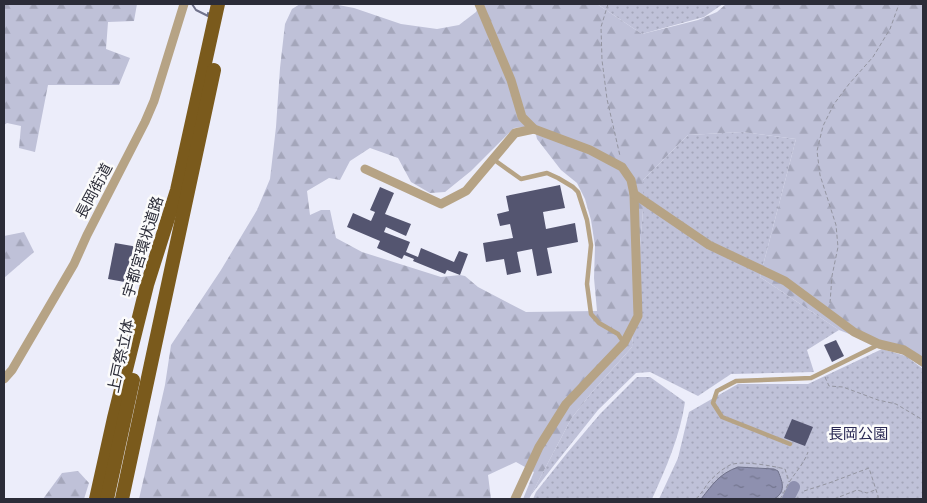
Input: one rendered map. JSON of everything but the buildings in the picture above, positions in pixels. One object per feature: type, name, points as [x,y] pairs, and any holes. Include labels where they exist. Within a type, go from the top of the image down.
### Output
[{"type":"highway","name":"宇都宮環状道路","points":[[122,499],[218,4]]},
{"type":"highway","name":"宇都宮環状道路","points":[[96,499],[147,285],[182,194],[228,4]]},
{"type":"highway","name":"上戸祭立体","points":[[107,499],[148,310],[182,194]]},
{"type":"highway","name":"上戸祭立体","points":[[114,499],[182,194]]},
{"type":"street","name":"長岡街道","points":[[4,379],[12,370],[74,264],[145,122],[154,101],[184,4]]},
{"type":"street","points":[[480,4],[511,80],[522,118],[534,129],[590,150],[622,167],[631,180],[634,194],[638,316],[624,343],[566,404],[539,446],[515,499]]},
{"type":"street","points":[[365,169],[441,204],[466,191],[515,133],[534,129]]},
{"type":"street","points":[[634,194],[710,245],[785,282],[854,332],[879,344],[904,350],[923,362]]},
{"type":"lane","points":[[493,159],[521,179],[547,173],[573,186],[578,192],[587,220],[590,245],[587,284],[591,314],[599,323],[618,334],[624,343]]},
{"type":"lane","points":[[790,444],[722,417],[713,403],[717,391],[736,381],[810,378],[879,344]]},
{"type":"path","points":[[608,4],[601,27],[602,60],[607,99],[622,167]]},
{"type":"path","points":[[829,314],[832,276],[838,247],[836,225],[820,175],[817,151],[823,126],[834,104],[873,57],[890,29],[899,4]]},
{"type":"path","points":[[822,372],[829,386],[843,387],[878,400],[896,404],[923,420]]},
{"type":"path","points":[[780,499],[784,495],[789,482],[804,463],[808,452]]},
{"type":"path","points":[[696,499],[708,483],[718,474],[730,465],[738,463],[785,469],[789,482]]},
{"type":"path","points":[[804,490],[869,468],[878,499]]},
{"type":"path","points":[[834,499],[857,490],[867,493],[876,490]]},
{"type":"green space","points":[[4,4],[137,4],[134,21],[108,22],[106,49],[130,58],[119,85],[48,85],[35,152],[19,148],[21,126],[7,123],[4,125]]},
{"type":"green space","points":[[300,4],[333,4],[354,8],[401,24],[437,29],[459,25],[476,12],[480,4],[597,4],[642,34],[698,20],[717,12],[726,4],[923,4],[923,368],[906,356],[839,330],[760,277],[796,139],[742,132],[688,135],[643,180],[643,210],[632,347],[571,419],[529,499],[523,499],[534,472],[516,462],[488,475],[491,499],[139,499],[165,385],[171,345],[221,270],[257,210],[270,179],[285,24],[292,9]],"holes":[[[534,126],[537,139],[561,170],[577,183],[585,199],[595,246],[594,278],[597,311],[526,312],[478,287],[465,276],[441,277],[362,252],[336,238],[330,210],[321,210],[310,215],[307,191],[329,178],[340,180],[350,161],[370,148],[398,158],[411,182],[430,193],[445,192],[471,171],[514,128]]]},
{"type":"green space","points":[[597,4],[723,4],[704,17],[642,34]]},
{"type":"green space","points":[[742,132],[796,139],[760,277],[839,330],[807,350],[814,372],[731,374],[698,396],[650,372],[636,373],[598,410],[531,495],[571,419],[632,347],[643,210],[643,180],[688,135]]},
{"type":"green space","points":[[24,232],[34,252],[4,278],[4,236]]},
{"type":"green space","name":"長岡公園","points":[[882,349],[906,356],[923,369],[923,499],[659,499],[678,458],[689,412],[738,384],[808,384]]},
{"type":"green space","points":[[637,377],[650,377],[685,402],[676,439],[652,499],[533,499],[536,492],[600,414]]},
{"type":"green space","points":[[78,471],[89,483],[84,499],[43,499],[62,473]]},
{"type":"water","points":[[738,467],[774,469],[778,471],[782,490],[774,499],[701,499],[721,476]]},
{"type":"waterway","points":[[191,4],[196,10],[208,16],[208,13]]},
{"type":"waterway","points":[[788,499],[794,487]]}]
